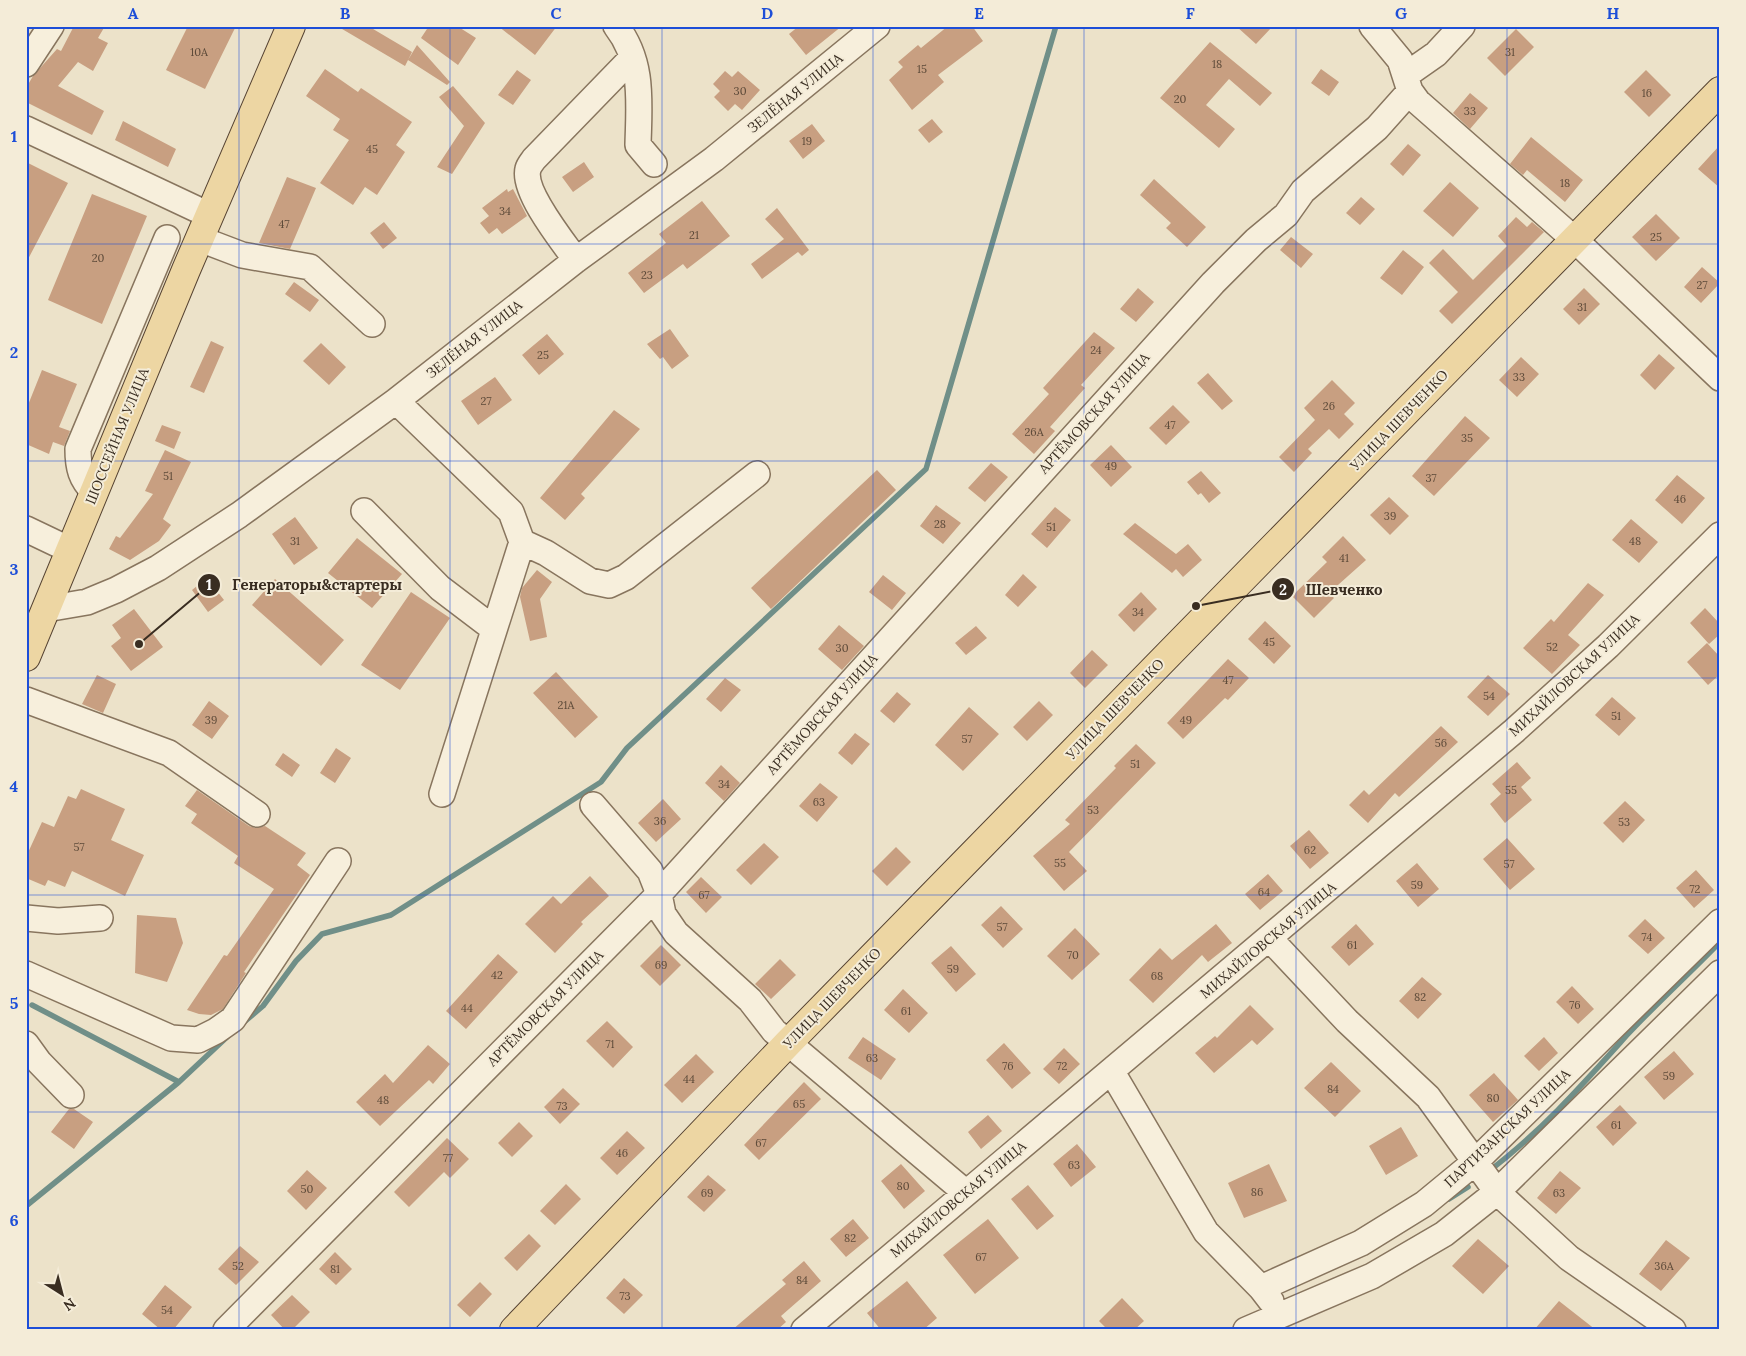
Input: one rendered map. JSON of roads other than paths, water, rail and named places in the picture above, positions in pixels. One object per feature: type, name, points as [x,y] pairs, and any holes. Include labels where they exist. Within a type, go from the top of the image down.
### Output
[{"type":"main road","name":"ШОССЕЙНАЯ УЛИЦА","points":[[26,657],[291,26]]},
{"type":"main road","name":"УЛИЦА ШЕВЧЕНКО","points":[[514,1330],[788,1043],[1720,91]]},
{"type":"street","points":[[26,64],[51,26]]},
{"type":"street","points":[[616,26],[626,38],[639,76],[638,145],[654,164]]},
{"type":"street","name":"ЗЕЛЁНАЯ УЛИЦА","points":[[46,609],[87,602],[158,568],[239,515],[396,401],[576,260],[714,160],[878,26]]},
{"type":"street","points":[[1372,26],[1400,60],[1408,83],[1418,102],[1575,240],[1720,378]]},
{"type":"street","name":"АРТЁМОВСКАЯ УЛИЦА","points":[[226,1330],[659,894],[1213,283],[1256,240],[1286,215],[1303,191],[1377,128],[1408,83],[1462,26]]},
{"type":"street","points":[[576,260],[537,204],[530,184],[528,170],[534,159],[632,58]]},
{"type":"street","points":[[26,129],[205,227],[242,255],[310,267],[372,324]]},
{"type":"street","points":[[94,492],[85,483],[78,468],[78,449],[167,238]]},
{"type":"street","points":[[396,401],[511,512],[522,542],[442,794]]},
{"type":"street","points":[[522,542],[546,553],[590,581],[608,584],[626,577],[757,474]]},
{"type":"street","points":[[364,511],[440,588],[494,629]]},
{"type":"street","points":[[26,529],[70,550]]},
{"type":"street","name":"МИХАЙЛОВСКАЯ УЛИЦА","points":[[804,1330],[965,1192],[1270,939],[1521,724],[1608,646],[1720,535]]},
{"type":"street","points":[[26,700],[169,753],[257,814]]},
{"type":"street","points":[[593,805],[650,871],[659,894],[663,914],[676,933],[750,1000],[774,1031],[965,1192]]},
{"type":"street","points":[[26,974],[171,1038],[198,1040],[216,1031],[233,1019],[338,860]]},
{"type":"street","points":[[26,918],[58,921],[100,918]]},
{"type":"street","name":"ПАРТИЗАНСКАЯ УЛИЦА","points":[[1262,1288],[1361,1243],[1424,1204],[1475,1162],[1720,922]]},
{"type":"street","points":[[1270,939],[1347,1021],[1428,1097],[1497,1192],[1569,1258],[1674,1330]]},
{"type":"street","points":[[1246,1330],[1286,1323],[1444,1234],[1497,1192],[1720,973]]},
{"type":"street","points":[[26,1044],[39,1062],[71,1096]]},
{"type":"street","points":[[1112,1072],[1206,1232],[1262,1288],[1286,1323]]},
{"type":"waterway","points":[[243,1023],[263,1006],[296,961],[322,934],[391,915],[601,782],[627,748],[926,469],[1056,26]]},
{"type":"waterway","points":[[1489,1171],[1545,1123],[1639,1022],[1720,942]]},
{"type":"waterway","points":[[32,1005],[179,1082]]},
{"type":"waterway","points":[[26,1206],[179,1082],[227,1037]]},
{"type":"waterway","points":[[1449,1199],[1468,1187]]},
{"type":"place","name":"Шевченко","points":[[1196,606]]},
{"type":"place","name":"Генераторы&стартеры","points":[[139,644]]}]
